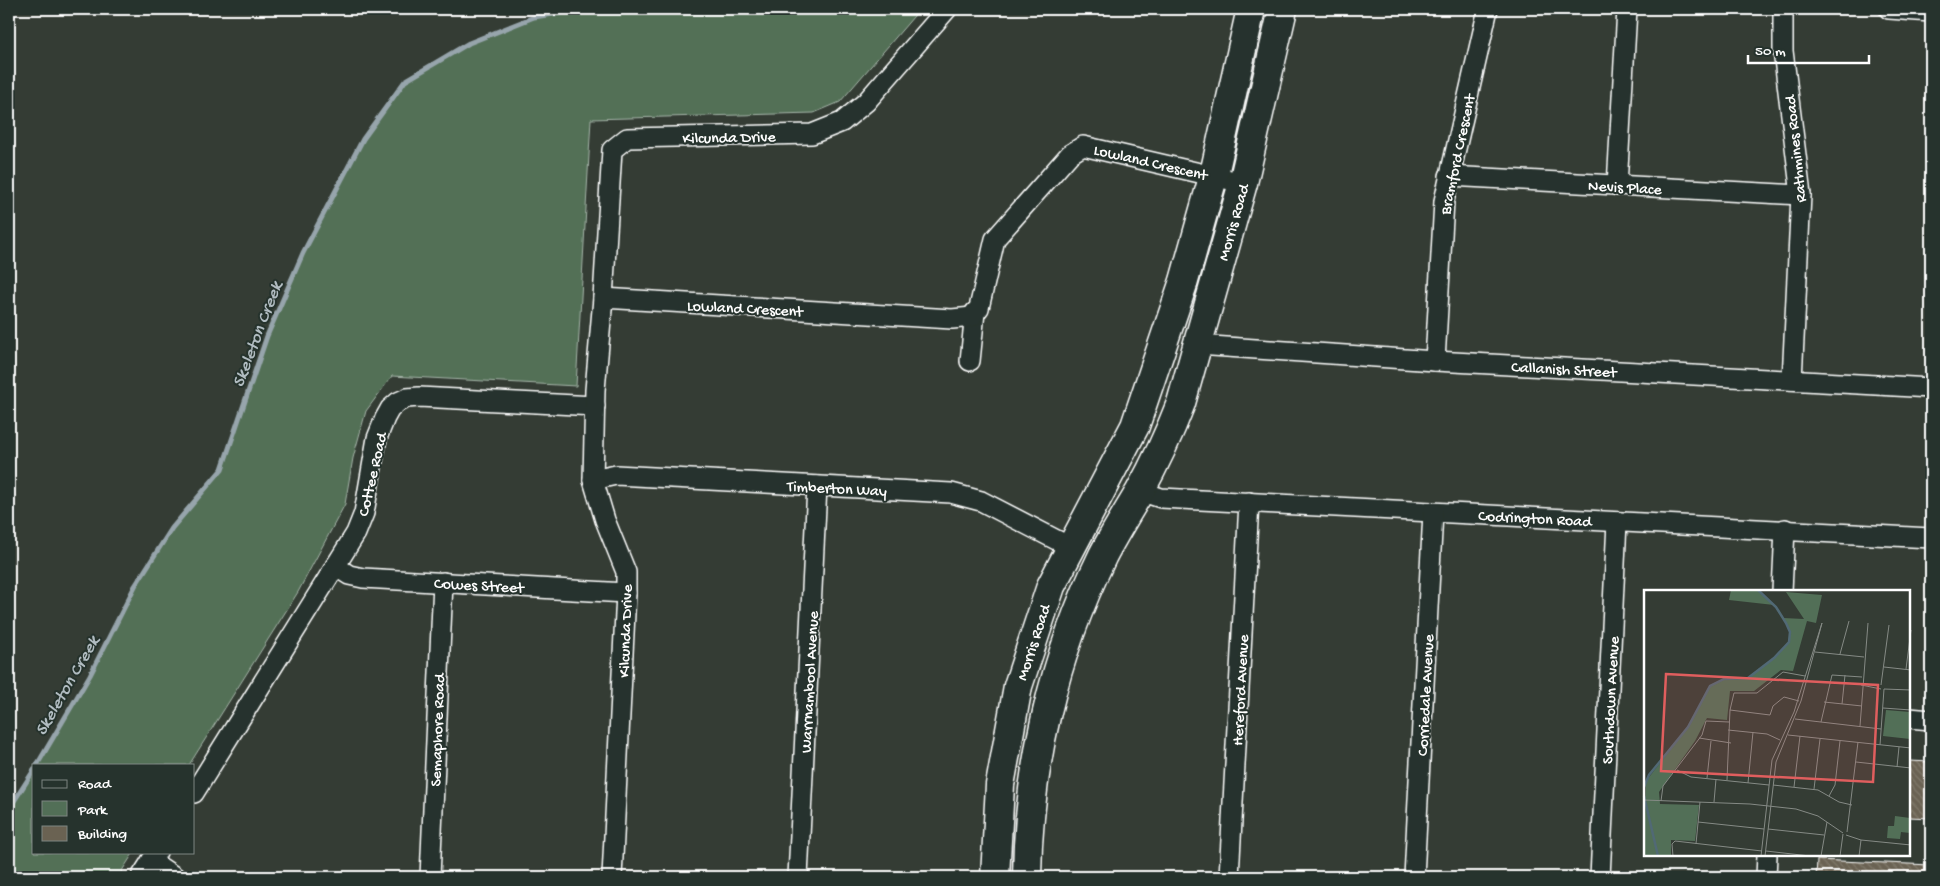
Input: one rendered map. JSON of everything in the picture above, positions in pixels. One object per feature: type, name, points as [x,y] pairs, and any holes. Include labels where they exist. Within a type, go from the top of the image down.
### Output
[{"type":"street","name":"Kilcunda Drive","points":[[603,298],[612,150],[626,138],[812,134],[842,122],[866,102],[947,9]]},
{"type":"street","name":"Morris Road","points":[[995,877],[1000,785],[1018,686],[1051,586],[1135,426],[1184,281],[1214,174],[1251,9]]},
{"type":"street","name":"Morris Road","points":[[1027,877],[1032,798],[1040,745],[1060,660],[1078,609],[1104,553],[1140,491],[1170,432],[1243,183],[1283,9]]},
{"type":"street","name":"Bramford Crescent","points":[[1435,361],[1444,206],[1488,9]]},
{"type":"street","points":[[1617,186],[1627,9]]},
{"type":"street","name":"Rathmines Road","points":[[1783,9],[1782,51],[1801,195],[1792,380]]},
{"type":"street","points":[[1889,9],[1928,11]]},
{"type":"street","name":"Lowland Crescent","points":[[603,298],[952,319],[972,317],[979,308],[995,239],[1070,154],[1084,146],[1214,174],[1243,183]]},
{"type":"street","name":"Nevis Place","points":[[1450,176],[1801,195]]},
{"type":"street","points":[[595,398],[603,298]]},
{"type":"street","name":"Lowland Crescent","points":[[970,361],[976,312]]},
{"type":"street","name":"Callanish Street","points":[[1197,345],[1435,361],[1931,388]]},
{"type":"street","name":"Cottee Road","points":[[195,791],[356,533],[364,513],[377,438],[390,409],[398,402],[407,398],[419,397],[595,398]]},
{"type":"street","name":"Kilcunda Drive","points":[[595,398],[593,480],[605,520],[626,572],[612,877]]},
{"type":"street","points":[[1135,426],[1170,432]]},
{"type":"street","name":"Timberton Way","points":[[593,480],[616,475],[951,493],[981,501],[1070,547]]},
{"type":"street","name":"Warrnambool Avenue","points":[[798,877],[817,486]]},
{"type":"street","name":"Codrington Road","points":[[1140,491],[1161,498],[1931,538]]},
{"type":"street","name":"Hereford Avenue","points":[[1229,877],[1250,502]]},
{"type":"street","name":"Corriedale Avenue","points":[[1414,877],[1434,512]]},
{"type":"street","name":"Southdown Avenue","points":[[1600,877],[1618,522]]},
{"type":"street","points":[[1782,590],[1785,529]]},
{"type":"street","name":"Cowes Street","points":[[335,566],[349,575],[363,578],[626,593]]},
{"type":"street","name":"Semaphore Road","points":[[430,877],[443,582]]},
{"type":"street","points":[[1910,718],[1931,720]]},
{"type":"street","points":[[1766,877],[1767,856]]},
{"type":"street","points":[[150,864],[175,877]]},
{"type":"green space","points":[[585,9],[920,9],[840,102],[814,113],[591,119],[576,386],[392,376],[366,411],[353,458],[345,504],[298,592],[190,764],[38,764],[90,675],[135,586],[172,528],[222,469],[267,336],[303,253],[363,139],[405,81],[469,43],[534,17]]},
{"type":"green space","points":[[32,773],[32,854],[133,854],[118,877],[9,877],[9,809]]},
{"type":"building","points":[[1910,761],[1931,762],[1931,818],[1910,817]]},
{"type":"building","points":[[1817,860],[1931,865],[1931,877],[1816,877]]},
{"type":"waterway","name":"Skeleton Creek","points":[[38,764],[90,675],[135,586],[172,528],[222,469],[267,336],[303,253],[363,139],[405,81],[469,43],[534,17],[585,9]]},
{"type":"waterway","name":"Skeleton Creek","points":[[9,809],[32,773]]}]
